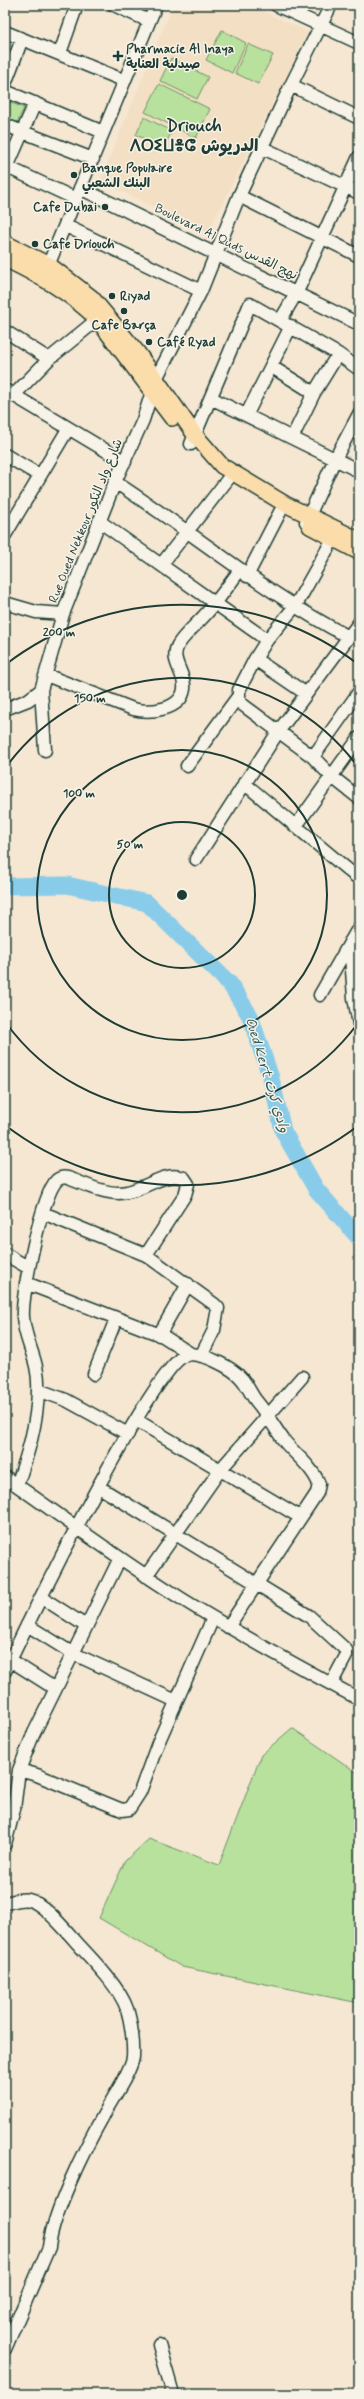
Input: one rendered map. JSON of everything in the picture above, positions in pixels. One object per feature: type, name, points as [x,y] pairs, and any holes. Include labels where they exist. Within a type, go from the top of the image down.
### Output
[{"type":"main road","points":[[5,243],[46,271]]},
{"type":"main road","points":[[5,259],[46,271],[78,285],[154,386],[209,464],[280,512],[307,520],[359,540]]},
{"type":"main road","points":[[193,440],[222,466],[285,504],[333,539],[359,552]]},
{"type":"street","points":[[60,53],[77,5]]},
{"type":"street","points":[[114,5],[149,21]]},
{"type":"street","points":[[46,271],[66,226],[123,80],[156,5]]},
{"type":"street","points":[[276,5],[359,43]]},
{"type":"street","name":"Rue Oued Nekkour شارع واد النکور","points":[[41,690],[63,614],[115,482],[125,462],[154,386],[201,291],[239,196],[291,85],[331,5]]},
{"type":"street","points":[[5,32],[22,40],[60,53],[123,80]]},
{"type":"street","points":[[5,84],[22,40]]},
{"type":"street","points":[[291,85],[359,118]]},
{"type":"street","points":[[5,91],[103,132]]},
{"type":"street","points":[[6,168],[34,103]]},
{"type":"street","points":[[5,125],[93,159]]},
{"type":"street","points":[[262,148],[359,193]]},
{"type":"street","points":[[247,414],[272,367],[285,323],[297,292],[323,238],[359,156]]},
{"type":"street","name":"Boulevard Al Quds نهج القدس","points":[[6,168],[78,193],[297,292],[359,324]]},
{"type":"street","points":[[239,196],[359,256]]},
{"type":"street","points":[[66,226],[201,291]]},
{"type":"street","points":[[193,440],[250,304],[338,354],[359,369]]},
{"type":"street","points":[[102,316],[9,393],[125,462]]},
{"type":"street","points":[[5,331],[49,359]]},
{"type":"street","points":[[292,438],[314,393],[338,354]]},
{"type":"street","points":[[272,367],[314,393]]},
{"type":"street","points":[[211,398],[247,414],[359,471]]},
{"type":"street","points":[[307,520],[335,459],[359,414]]},
{"type":"street","points":[[7,528],[68,429]]},
{"type":"street","points":[[5,455],[39,475]]},
{"type":"street","points":[[161,565],[228,478]]},
{"type":"street","points":[[115,482],[187,531],[243,573],[296,605],[320,622],[349,637]]},
{"type":"street","points":[[46,675],[133,709],[145,712],[167,708],[178,699],[184,689],[175,662],[175,650],[179,643],[243,573],[280,512]]},
{"type":"street","points":[[100,521],[267,640]]},
{"type":"street","points":[[187,766],[237,698],[239,690],[267,640],[296,605],[333,539]]},
{"type":"street","points":[[5,603],[36,612],[63,614]]},
{"type":"street","points":[[196,859],[278,732],[359,623]]},
{"type":"street","points":[[256,659],[306,694]]},
{"type":"street","points":[[5,709],[28,700],[41,690]]},
{"type":"street","points":[[41,690],[45,750]]},
{"type":"street","points":[[313,757],[359,692]]},
{"type":"street","points":[[237,698],[238,702],[313,757],[331,776],[359,798]]},
{"type":"street","points":[[296,826],[359,738]]},
{"type":"street","points":[[244,783],[359,879]]},
{"type":"street","points":[[320,995],[359,927]]},
{"type":"street","points":[[350,942],[354,998],[359,1024]]},
{"type":"street","points":[[17,1485],[26,1459],[36,1420],[38,1390],[36,1361],[24,1330],[23,1317],[26,1283],[43,1213],[53,1186],[57,1180],[63,1177],[106,1192],[120,1193],[147,1187],[165,1176],[173,1175],[184,1178],[188,1184],[185,1195],[146,1255]]},
{"type":"street","points":[[43,1213],[146,1255],[188,1284],[218,1308],[214,1330],[196,1355],[178,1360],[136,1420],[75,1528],[7,1662],[54,1688]]},
{"type":"street","points":[[5,1254],[29,1268]]},
{"type":"street","points":[[26,1283],[173,1340],[196,1355],[223,1365],[241,1378],[284,1441],[312,1472],[319,1484],[317,1493],[228,1627]]},
{"type":"street","points":[[159,1335],[188,1284]]},
{"type":"street","points":[[94,1374],[116,1318]]},
{"type":"street","points":[[146,1576],[220,1470],[302,1377]]},
{"type":"street","points":[[38,1390],[66,1400],[128,1434]]},
{"type":"street","points":[[136,1420],[300,1517]]},
{"type":"street","points":[[5,1477],[75,1528],[146,1576],[228,1627],[359,1699]]},
{"type":"street","points":[[99,1487],[174,1535],[309,1616],[329,1636],[344,1646],[346,1656],[331,1684]]},
{"type":"street","points":[[5,1843],[14,1809],[19,1770],[54,1688],[120,1558]]},
{"type":"street","points":[[41,1597],[86,1626]]},
{"type":"street","points":[[19,1770],[37,1775],[122,1810],[130,1809],[140,1792],[176,1701],[213,1618]]},
{"type":"street","points":[[27,1625],[72,1653],[176,1701]]},
{"type":"street","points":[[5,1904],[20,1900],[33,1902],[48,1913],[85,1951],[124,2003],[128,2014],[133,2049],[130,2064],[94,2133],[66,2196],[51,2233],[49,2247],[5,2349]]},
{"type":"street","points":[[159,2345],[173,2394]]},
{"type":"shaded area","points":[[173,5],[249,5],[308,32],[208,233],[100,181]]},
{"type":"green space","points":[[222,30],[246,43],[232,73],[206,60]]},
{"type":"green space","points":[[248,44],[273,55],[258,84],[235,73]]},
{"type":"green space","points":[[171,58],[208,77],[197,99],[160,81]]},
{"type":"green space","points":[[159,84],[210,109],[196,138],[145,112]]},
{"type":"green space","points":[[7,101],[24,108],[17,123],[5,118]]},
{"type":"green space","points":[[144,117],[172,131],[164,147],[136,135]]},
{"type":"green space","points":[[292,1728],[359,1774],[359,2003],[182,1967],[99,1918],[125,1861],[149,1839],[219,1865],[261,1755]]},
{"type":"waterway","name":"Oued Kert وادي كرت","points":[[5,886],[67,885],[147,903],[230,984],[250,1016],[271,1078],[283,1131],[316,1189],[359,1238]]},
{"type":"place","name":"Pharmacie Al Inaya صيدلية العناية","points":[[118,56]]},
{"type":"place","name":"Banque Populaire البنك الشعبي","points":[[74,175]]},
{"type":"place","name":"Cafe Dubai","points":[[105,207]]},
{"type":"place","name":"Cafe Driouch","points":[[35,244]]},
{"type":"place","name":"Riyad","points":[[112,296]]},
{"type":"place","name":"Cafe Barça","points":[[124,311]]},
{"type":"place","name":"Café Ryad","points":[[149,342]]},
{"type":"district","name":"Driouch ⴷⵔⵉⵡⴻⵛ الدريوش","points":[[194,136]]}]
